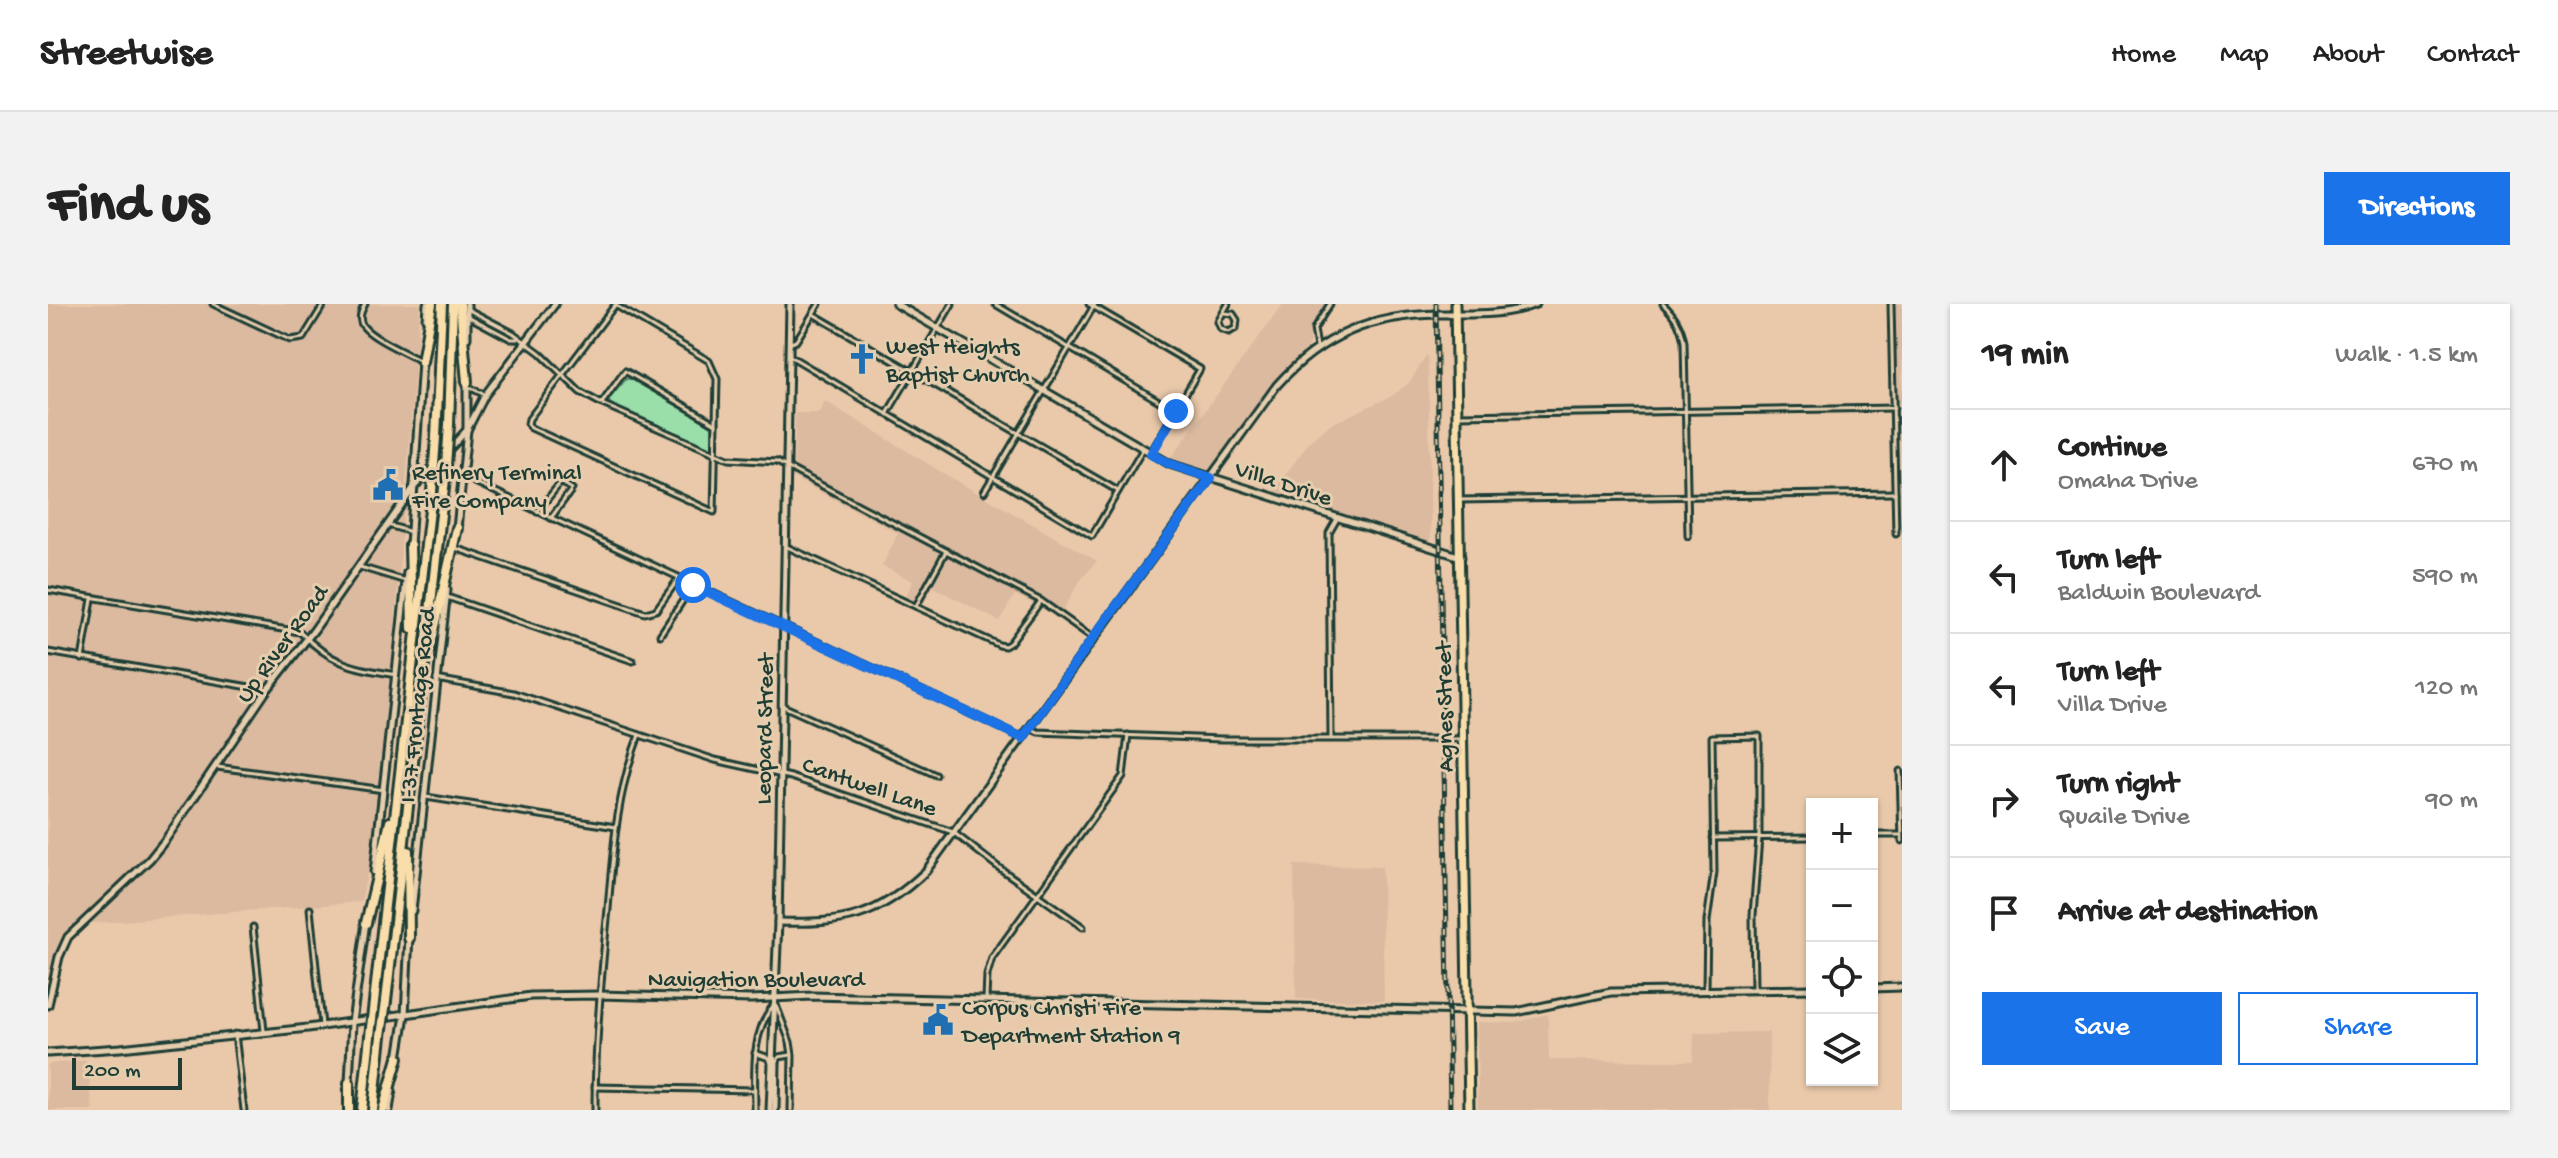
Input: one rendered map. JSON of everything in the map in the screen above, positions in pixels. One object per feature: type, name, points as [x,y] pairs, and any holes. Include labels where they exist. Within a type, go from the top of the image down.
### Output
[{"type":"highway","points":[[422,362],[429,304]]},
{"type":"highway","points":[[362,1110],[432,492],[442,304]]},
{"type":"highway","points":[[373,1110],[445,479],[453,304]]},
{"type":"highway","points":[[465,308],[467,384]]},
{"type":"highway","points":[[417,720],[442,588],[457,528]]},
{"type":"highway","points":[[410,545],[410,691]]},
{"type":"highway","points":[[366,923],[398,786]]},
{"type":"highway","points":[[407,819],[409,938]]},
{"type":"highway","points":[[386,1110],[398,1058]]},
{"type":"highway","points":[[348,1110],[349,1083]]},
{"type":"main road","name":"Up River Road","points":[[48,1005],[59,957],[68,937],[150,859],[166,839],[267,690],[307,640],[414,487],[467,430],[485,395],[555,304]]},
{"type":"main road","name":"Leopard Street","points":[[773,1110],[790,304]]},
{"type":"main road","name":"Villa Drive","points":[[896,304],[1170,464],[1461,557]]},
{"type":"main road","name":"Agnes Street","points":[[1455,304],[1469,1110]]},
{"type":"main road","points":[[778,922],[820,924],[848,920],[870,912],[909,887],[926,871],[1277,385],[1317,347],[1358,327],[1392,317],[1524,309],[1536,304]]},
{"type":"main road","name":"I-37 Frontage Road","points":[[349,1083],[352,1022],[376,862],[410,545],[422,362]]},
{"type":"main road","name":"I-37 Frontage Road","points":[[398,1058],[405,1015],[409,938],[436,679],[464,477],[467,384]]},
{"type":"main road","points":[[1878,988],[1902,987]]},
{"type":"main road","name":"Navigation Boulevard","points":[[48,1053],[322,1026],[531,996],[775,1001],[986,999],[1516,1012],[1611,992],[1806,989]]},
{"type":"street","points":[[213,304],[290,340],[303,338],[324,304]]},
{"type":"street","points":[[365,304],[361,324],[367,332],[422,362]]},
{"type":"street","points":[[789,344],[796,341],[819,304]]},
{"type":"street","points":[[887,414],[952,304]]},
{"type":"street","points":[[995,304],[1176,411]]},
{"type":"street","points":[[1225,313],[1233,314],[1237,320],[1236,328],[1229,332],[1219,326],[1219,318],[1228,304]]},
{"type":"street","points":[[1317,347],[1314,329],[1330,304]]},
{"type":"street","points":[[1663,304],[1674,315],[1683,333],[1688,536]]},
{"type":"street","points":[[1891,304],[1896,534]]},
{"type":"street","points":[[615,305],[709,361],[716,372],[714,512],[528,424],[615,305]]},
{"type":"street","points":[[984,492],[1093,305],[1200,369],[1151,454]]},
{"type":"street","points":[[465,308],[511,339],[518,339],[540,353],[580,392],[602,404],[715,455],[742,461],[777,462],[1041,601],[1093,638]]},
{"type":"street","points":[[813,314],[1118,491]]},
{"type":"street","points":[[789,355],[1092,536],[1143,449]]},
{"type":"street","points":[[602,404],[625,371],[716,424]]},
{"type":"street","points":[[467,384],[485,395]]},
{"type":"street","points":[[1458,415],[1894,408]]},
{"type":"street","points":[[464,477],[1023,738]]},
{"type":"street","points":[[537,512],[561,482],[572,489],[551,518]]},
{"type":"street","points":[[1459,500],[1895,493]]},
{"type":"street","points":[[1331,739],[1329,533],[1337,519]]},
{"type":"street","points":[[388,525],[411,532]]},
{"type":"street","points":[[784,545],[1005,646],[1041,601]]},
{"type":"street","points":[[454,547],[645,613],[656,610],[679,578]]},
{"type":"street","points":[[916,606],[946,551]]},
{"type":"street","points":[[358,567],[406,581]]},
{"type":"street","points":[[660,635],[693,585]]},
{"type":"street","points":[[48,590],[300,632],[326,657],[351,667],[396,675]]},
{"type":"street","points":[[446,596],[633,661]]},
{"type":"street","points":[[82,659],[92,599]]},
{"type":"street","points":[[48,652],[267,690]]},
{"type":"street","name":"Cantwell Lane","points":[[436,679],[514,693],[715,760],[781,774],[953,832],[1083,927]]},
{"type":"street","points":[[782,705],[936,775]]},
{"type":"street","points":[[1030,728],[1038,732],[1222,739],[1463,739]]},
{"type":"street","points":[[595,1110],[599,995],[616,827],[628,762],[639,735]]},
{"type":"street","points":[[986,999],[987,975],[992,958],[1123,776],[1128,735]]},
{"type":"street","points":[[1706,990],[1707,921],[1714,872],[1712,737],[1759,736],[1759,838],[1753,915],[1754,989]]},
{"type":"street","points":[[214,766],[384,790]]},
{"type":"street","points":[[1900,771],[1902,841]]},
{"type":"street","points":[[424,797],[616,827]]},
{"type":"street","points":[[1878,835],[1902,835]]},
{"type":"street","points":[[1713,838],[1806,837]]},
{"type":"street","points":[[310,909],[322,1026]]},
{"type":"street","points":[[253,927],[264,1032]]},
{"type":"street","points":[[755,1110],[755,1053],[763,1018],[775,1001]]},
{"type":"street","points":[[775,1001],[792,1055],[791,1110]]},
{"type":"street","points":[[235,1034],[244,1110]]},
{"type":"street","points":[[755,1053],[774,1062],[779,1057],[792,1055]]},
{"type":"street","points":[[595,1087],[755,1090]]},
{"type":"shaded area","points":[[48,304],[420,304],[392,662],[372,851],[361,902],[71,925],[59,947],[48,994]]},
{"type":"shaded area","points":[[1283,304],[1328,304],[1312,325],[1307,348],[1258,403],[1207,473],[1170,459]]},
{"type":"shaded area","points":[[1895,304],[1902,304],[1902,404],[1896,403]]},
{"type":"shaded area","points":[[1426,356],[1431,545],[1272,493],[1310,441],[1329,425],[1392,396],[1409,383]]},
{"type":"shaded area","points":[[825,401],[1097,561],[1080,581],[1059,617],[1015,595],[999,621],[933,587],[923,605],[905,598],[913,581],[882,566],[898,533],[794,478],[795,413],[820,413]]},
{"type":"shaded area","points":[[1294,865],[1382,867],[1384,1001],[1296,999]]},
{"type":"shaded area","points":[[1548,1014],[1549,1060],[1693,1061],[1694,1033],[1769,1032],[1770,1110],[1478,1110],[1477,1022],[1514,1023]]},
{"type":"shaded area","points":[[87,1060],[93,1110],[48,1110],[48,1064]]},
{"type":"green space","points":[[626,379],[712,426],[713,447],[708,449],[610,404],[609,399]]},
{"type":"railway","points":[[1436,304],[1450,1110]]},
{"type":"place","name":"West Heights Baptist Church","points":[[862,359]]},
{"type":"place","name":"Refinery Terminal Fire Company","points":[[388,485]]},
{"type":"place","name":"Corpus Christi Fire Department Station 9","points":[[938,1020]]},
{"type":"route","points":[[693,585],[1023,738],[1211,478],[1151,454],[1176,411]]}]
